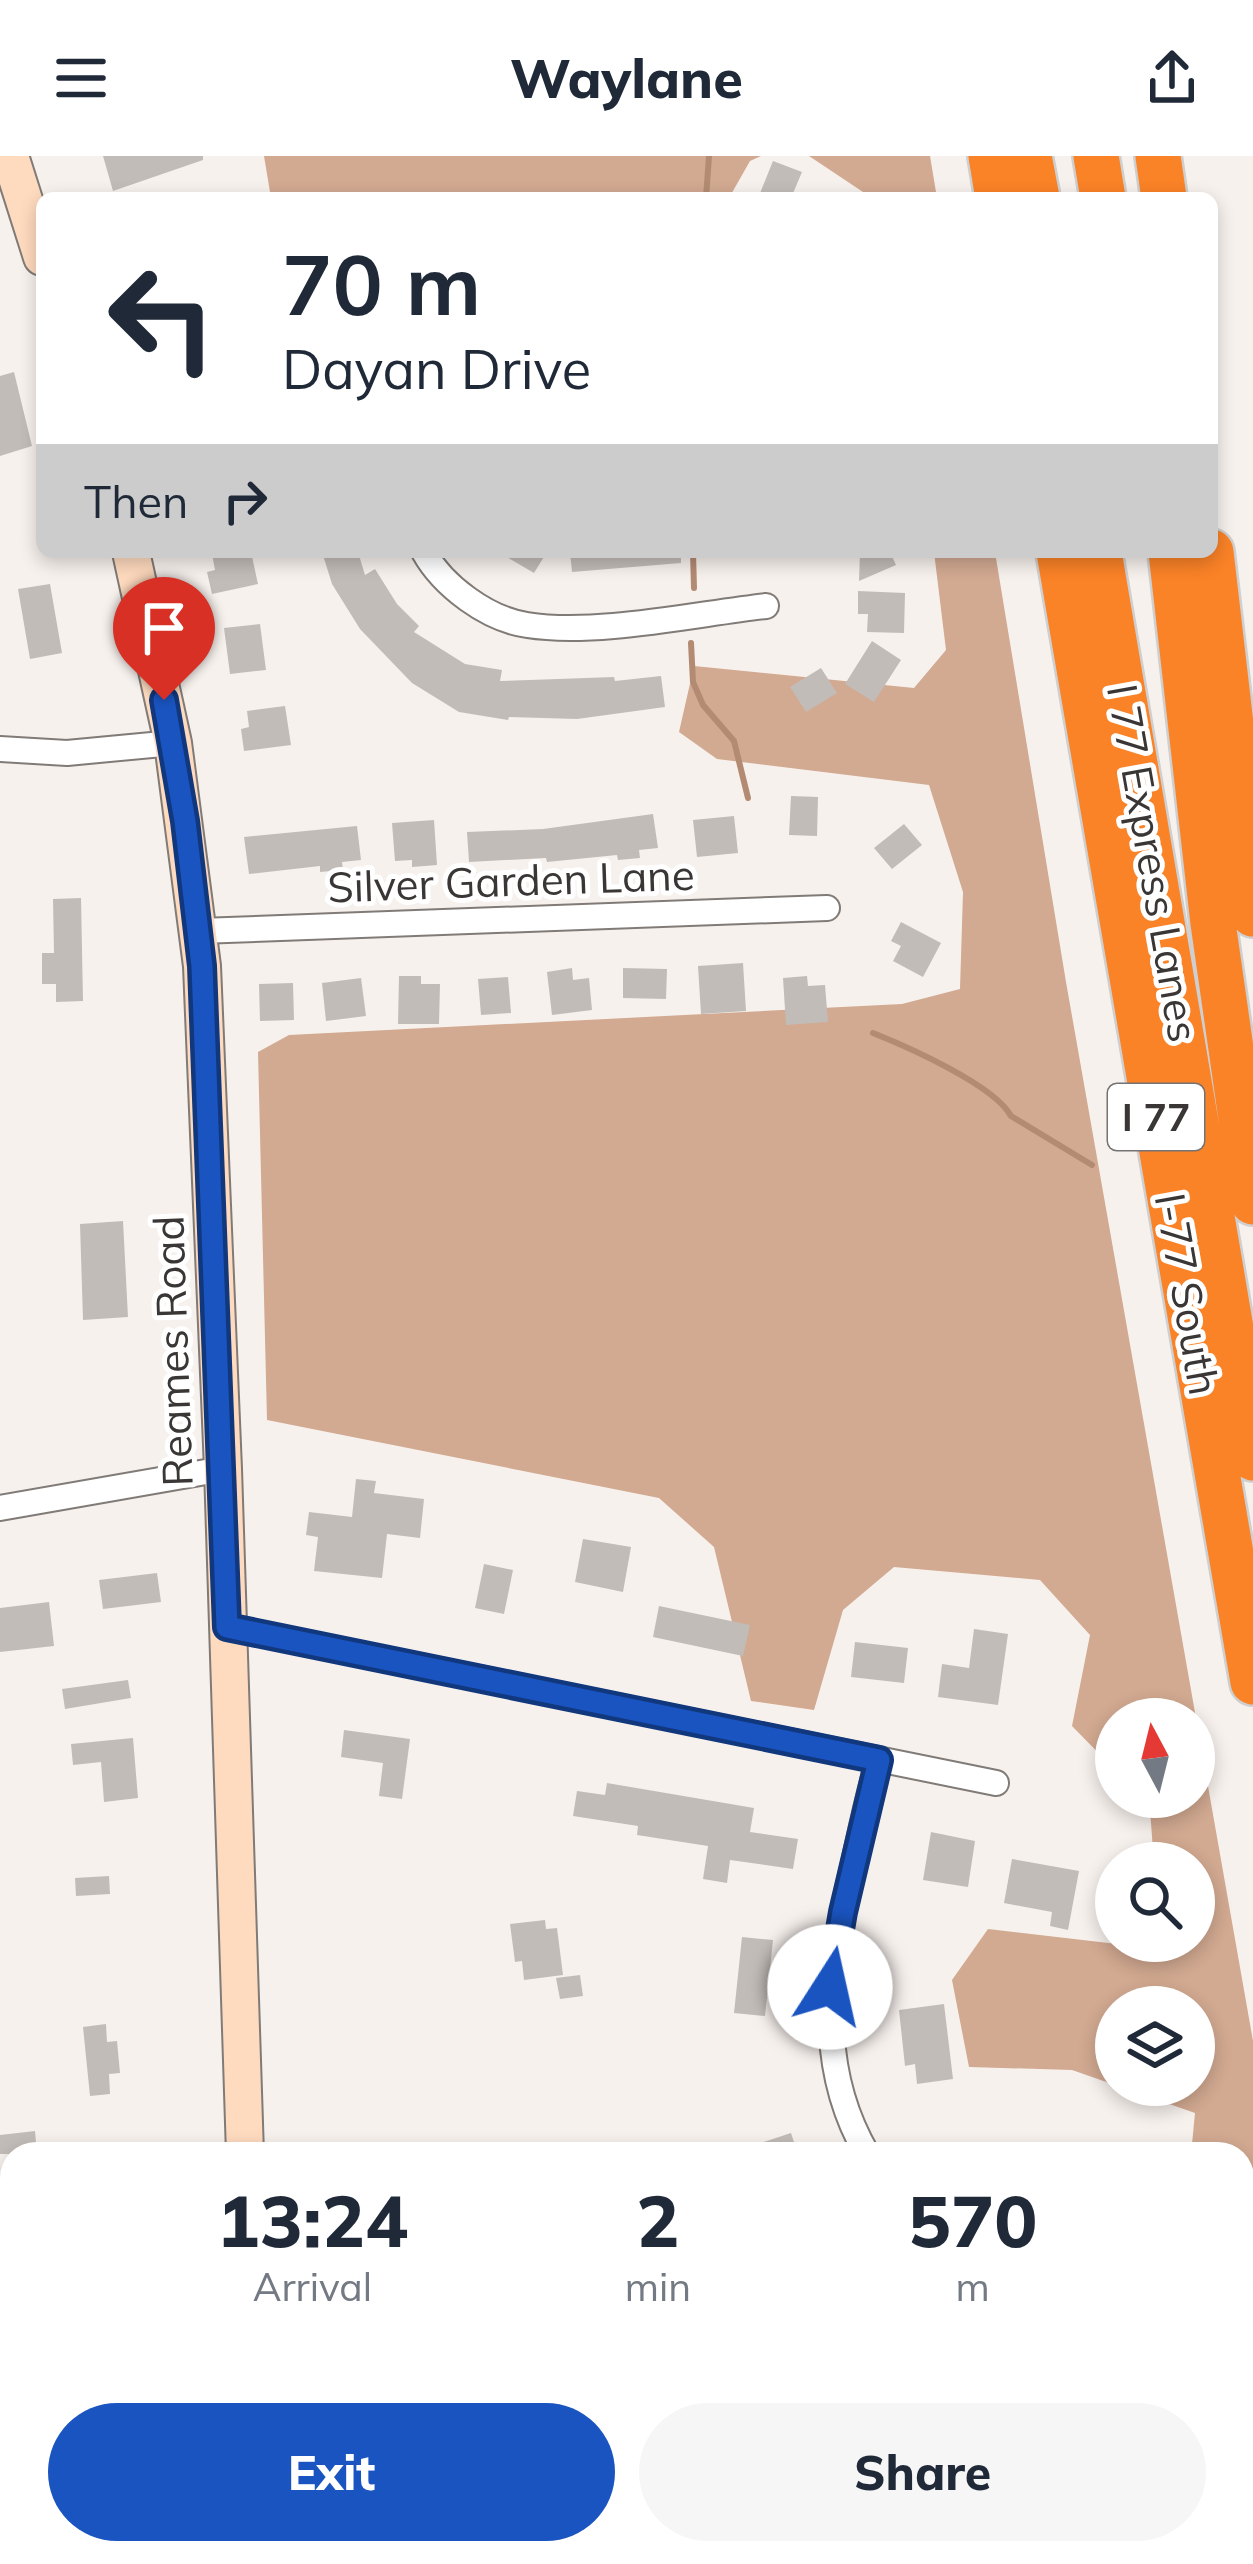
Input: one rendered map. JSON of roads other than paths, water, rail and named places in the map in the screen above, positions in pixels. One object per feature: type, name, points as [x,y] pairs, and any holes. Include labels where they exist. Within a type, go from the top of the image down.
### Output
[{"type":"highway","points":[[991,156],[997,192]]},
{"type":"highway","points":[[1029,156],[1036,192]]},
{"type":"highway","points":[[1054,156],[1059,192]]},
{"type":"highway","points":[[1096,156],[1101,192]]},
{"type":"highway","points":[[1117,156],[1123,192]]},
{"type":"highway","points":[[1158,156],[1164,192]]},
{"type":"highway","name":"I-77 South","points":[[1060,558],[1253,1682]]},
{"type":"highway","name":"I 77 Express Lanes","points":[[1100,558],[1253,1458]]},
{"type":"highway","name":"I 77 Express Lanes","points":[[1172,558],[1213,923],[1253,1202]]},
{"type":"highway","points":[[1212,558],[1253,914]]},
{"type":"main road","points":[[10,156],[36,238]]},
{"type":"main road","name":"Reames Road","points":[[132,558],[173,743],[199,931],[223,1469],[245,2142]]},
{"type":"street","points":[[429,558],[449,583],[475,603],[523,625],[596,625],[766,606]]},
{"type":"street","points":[[0,748],[67,753],[173,743]]},
{"type":"street","name":"Silver Garden Lane","points":[[199,931],[826,908]]},
{"type":"street","points":[[0,1508],[223,1469]]},
{"type":"street","points":[[227,1627],[996,1783]]},
{"type":"street","points":[[861,2142],[833,2068],[830,1987],[879,1760]]},
{"type":"waterway","points":[[706,192],[709,156]]},
{"type":"waterway","points":[[693,558],[694,588]]},
{"type":"waterway","points":[[691,643],[693,682],[703,705],[734,741],[748,798]]},
{"type":"waterway","points":[[873,1033],[969,1080],[1011,1116],[1092,1165]]}]
